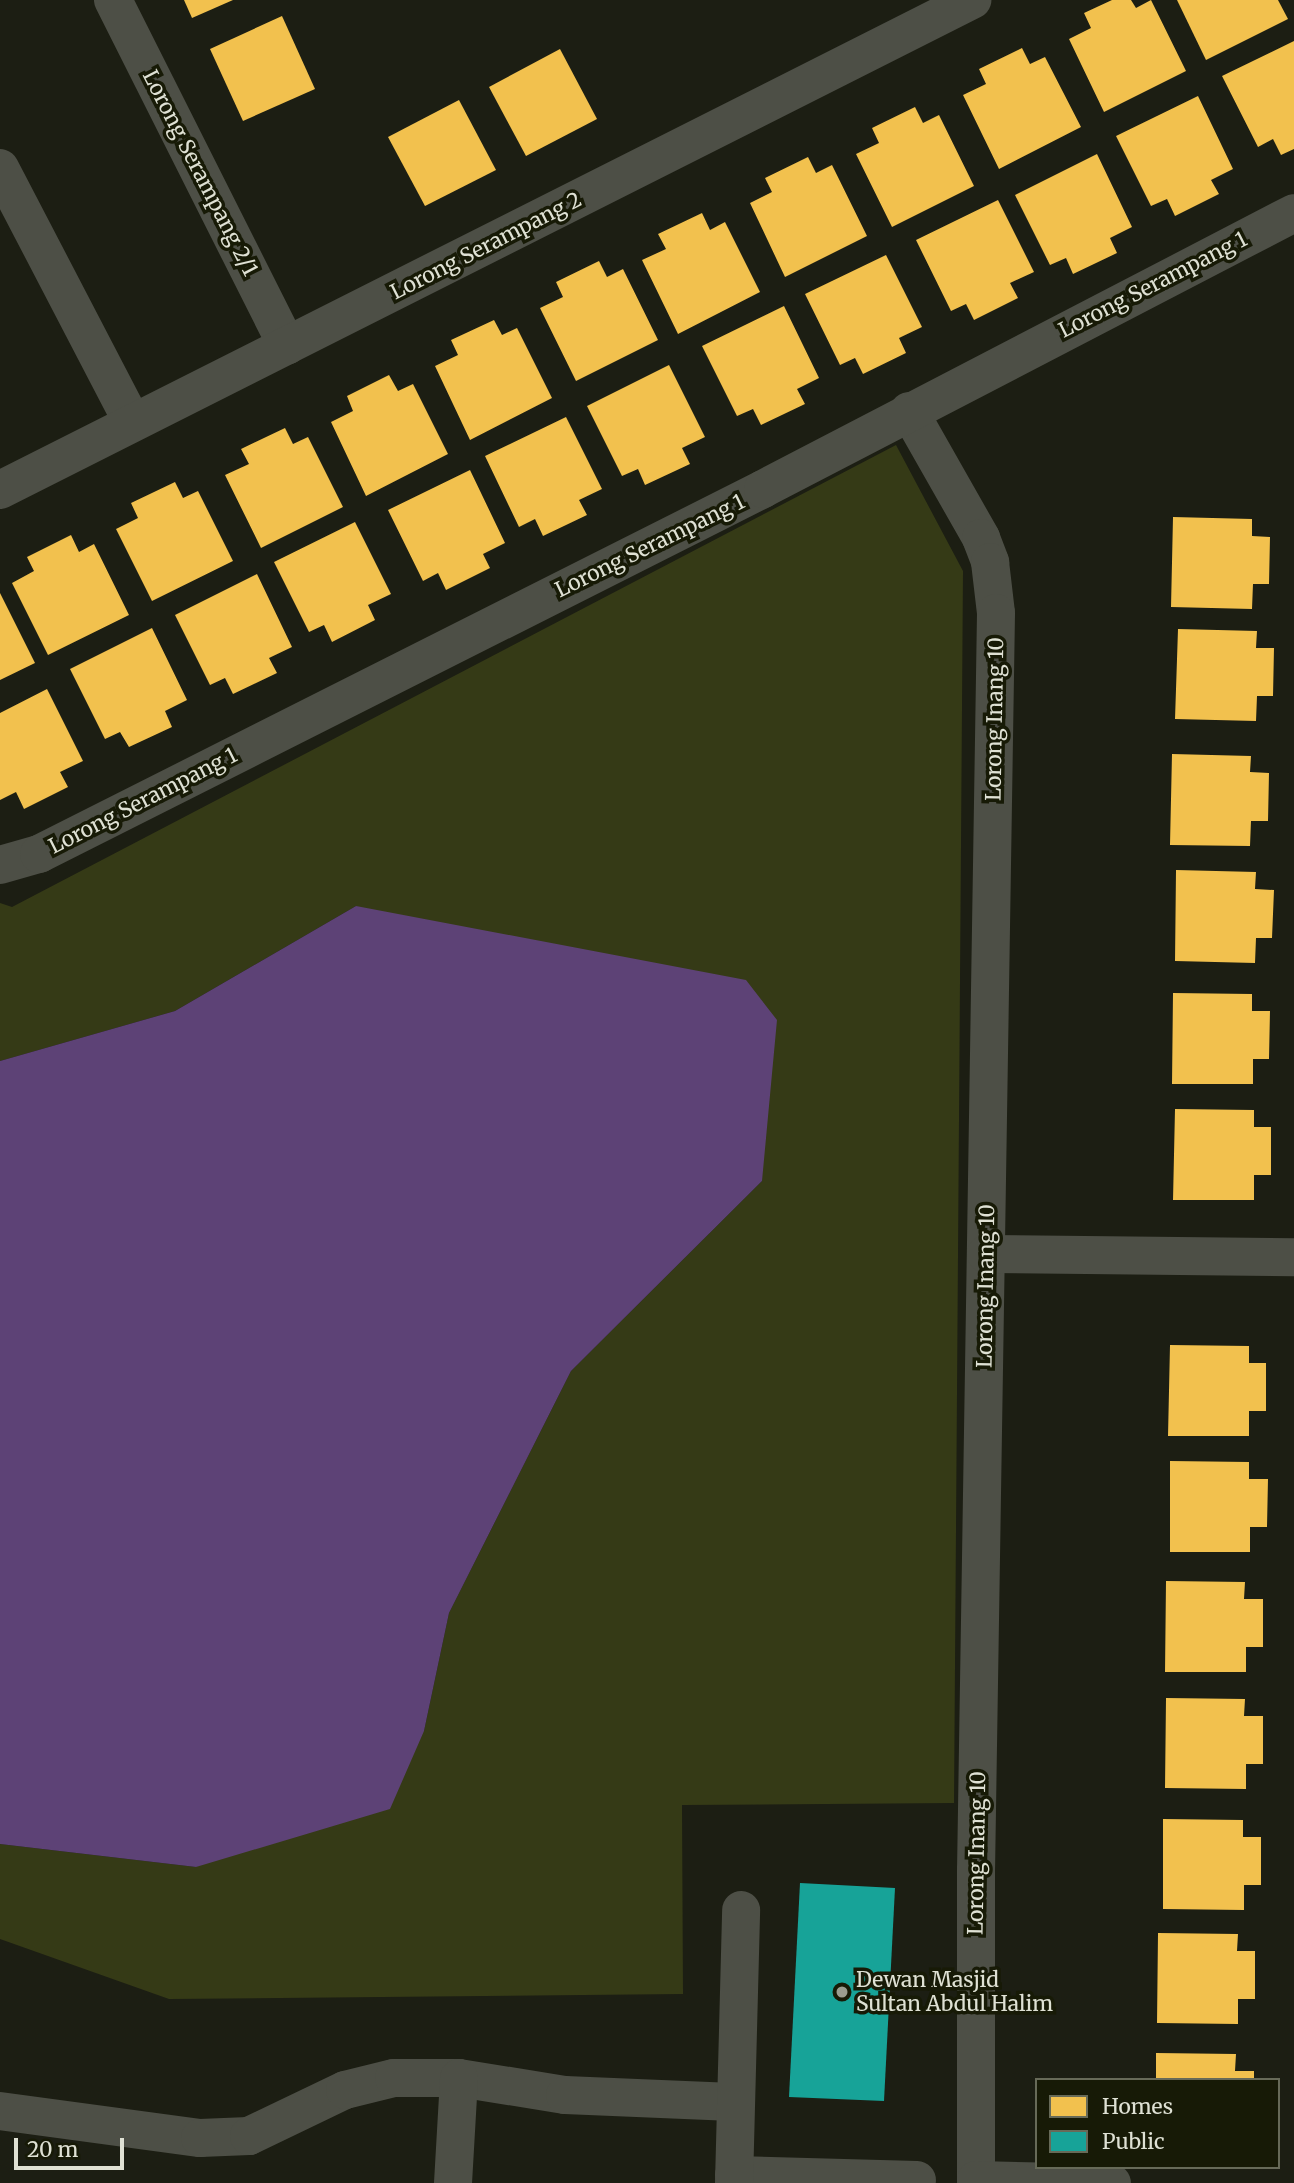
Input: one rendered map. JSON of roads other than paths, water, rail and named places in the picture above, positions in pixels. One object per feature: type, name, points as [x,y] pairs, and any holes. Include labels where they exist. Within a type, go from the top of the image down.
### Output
[{"type":"street","name":"Lorong Serampang 2/1","points":[[113,0],[287,346]]},
{"type":"street","name":"Lorong Serampang 2","points":[[0,491],[972,0]]},
{"type":"street","points":[[0,167],[132,422]]},
{"type":"street","name":"Lorong Serampang 1","points":[[0,865],[38,854],[763,489],[1294,213]]},
{"type":"street","name":"Lorong Inang 10","points":[[909,411],[981,538],[994,586],[976,2182]]},
{"type":"street","points":[[986,1254],[1294,1257]]},
{"type":"street","points":[[741,1910],[733,2102],[734,2179],[917,2180]]},
{"type":"street","points":[[0,2111],[200,2138],[249,2136],[345,2090],[394,2078],[459,2078],[565,2095],[733,2102]]},
{"type":"street","points":[[453,2183],[459,2078]]},
{"type":"street","points":[[976,2182],[1112,2183]]},
{"type":"place","name":"Dewan Masjid Sultan Abdul Halim","points":[[842,1992]]}]
